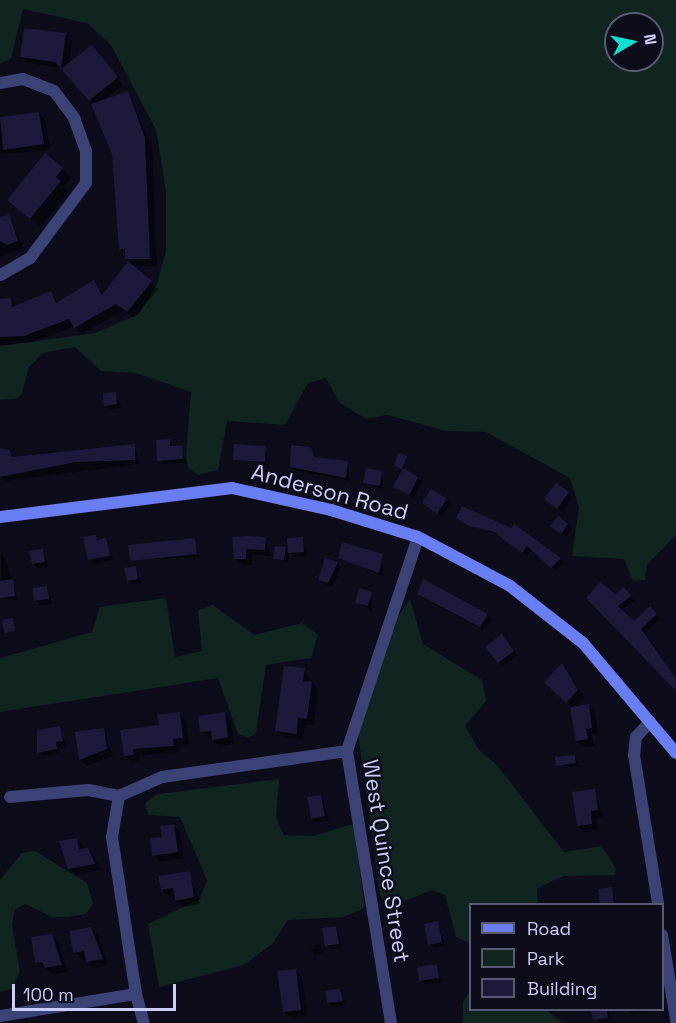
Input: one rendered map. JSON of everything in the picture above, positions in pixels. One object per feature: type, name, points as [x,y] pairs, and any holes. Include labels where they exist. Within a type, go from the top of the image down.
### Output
[{"type":"street","points":[[0,83],[22,79],[54,91],[74,118],[86,151],[86,183],[30,258],[0,274]]},
{"type":"street","name":"Anderson Road","points":[[0,518],[232,488],[331,510],[418,537],[510,586],[564,629],[676,753]]},
{"type":"street","name":"West Quince Street","points":[[391,1023],[347,751],[418,537]]},
{"type":"street","points":[[650,722],[636,737],[634,755],[658,903]]},
{"type":"street","points":[[10,797],[88,790],[119,796],[162,777],[347,751]]},
{"type":"street","points":[[119,796],[112,837],[136,994],[144,1023]]},
{"type":"street","points":[[664,942],[676,1020]]},
{"type":"street","points":[[0,1016],[136,994]]},
{"type":"green space","points":[[0,0],[676,0],[676,535],[647,565],[645,580],[633,581],[624,559],[572,556],[579,507],[570,478],[486,432],[446,431],[387,415],[366,419],[339,402],[326,378],[308,383],[285,425],[227,421],[218,470],[198,475],[188,468],[186,455],[191,392],[136,373],[101,371],[75,347],[43,353],[29,367],[22,393],[16,399],[0,400],[0,346],[95,333],[139,314],[157,284],[166,251],[166,192],[156,130],[111,45],[87,23],[23,9],[11,59],[0,64]]},
{"type":"green space","points":[[166,598],[175,657],[202,651],[198,610],[213,605],[254,635],[302,623],[318,635],[311,658],[266,665],[256,733],[249,738],[238,734],[218,678],[0,712],[0,658],[92,632],[100,607]]},
{"type":"green space","points":[[410,599],[423,644],[482,680],[486,701],[465,726],[479,750],[496,764],[564,852],[602,846],[616,869],[615,875],[564,876],[537,889],[538,903],[469,903],[469,943],[456,937],[445,895],[432,890],[387,908],[380,895],[358,734],[400,613]]},
{"type":"green space","points":[[279,779],[276,818],[284,835],[313,836],[353,824],[365,908],[343,917],[288,920],[272,944],[244,965],[159,987],[148,924],[200,899],[207,880],[180,817],[148,815],[145,803],[158,794]]},
{"type":"green space","points":[[35,851],[87,883],[93,904],[86,914],[68,917],[52,917],[25,904],[15,909],[12,925],[20,972],[12,989],[0,992],[0,880],[22,853]]},
{"type":"green space","points":[[469,993],[469,1011],[547,1011],[563,1023],[463,1023],[463,1002]]},
{"type":"building","points":[[24,28],[66,33],[61,69],[55,62],[20,57]]},
{"type":"building","points":[[92,45],[118,77],[89,101],[61,69]]},
{"type":"building","points":[[128,91],[145,138],[150,259],[125,259],[125,249],[119,249],[112,154],[91,104]]},
{"type":"building","points":[[39,112],[44,144],[3,150],[0,117]]},
{"type":"building","points":[[45,153],[63,168],[56,177],[61,181],[30,219],[7,200]]},
{"type":"building","points":[[9,214],[18,241],[7,245],[0,241],[0,217]]},
{"type":"building","points":[[128,261],[152,281],[127,312],[116,304],[74,328],[69,319],[24,336],[0,337],[0,299],[11,298],[12,307],[51,291],[56,303],[94,280],[102,295]]},
{"type":"building","points":[[116,392],[117,404],[104,406],[103,393]]},
{"type":"building","points":[[170,439],[170,446],[182,445],[183,459],[157,461],[156,440]]},
{"type":"building","points":[[135,444],[135,460],[76,462],[0,477],[0,448],[10,450],[11,457]]},
{"type":"building","points":[[234,444],[266,446],[265,462],[233,460]]},
{"type":"building","points":[[291,445],[311,447],[314,457],[348,461],[346,478],[290,467]]},
{"type":"building","points":[[398,453],[407,456],[402,469],[394,466]]},
{"type":"building","points":[[366,468],[382,471],[380,486],[363,483]]},
{"type":"building","points":[[403,468],[418,477],[409,495],[393,487]]},
{"type":"building","points":[[556,483],[569,492],[557,509],[544,499]]},
{"type":"building","points":[[431,489],[447,499],[437,514],[422,503]]},
{"type":"building","points":[[462,506],[511,528],[514,524],[561,558],[551,568],[527,546],[522,553],[494,532],[469,526],[456,518]]},
{"type":"building","points":[[558,516],[568,524],[561,534],[550,526]]},
{"type":"building","points":[[96,535],[97,540],[106,538],[110,556],[88,560],[83,537]]},
{"type":"building","points":[[232,537],[266,537],[265,550],[246,549],[246,559],[234,559]]},
{"type":"building","points":[[303,537],[304,552],[288,553],[287,538]]},
{"type":"building","points":[[195,538],[197,554],[130,561],[128,545]]},
{"type":"building","points":[[342,542],[383,554],[379,573],[338,558]]},
{"type":"building","points":[[275,546],[286,547],[284,560],[273,559]]},
{"type":"building","points":[[43,549],[45,562],[32,564],[29,551]]},
{"type":"building","points":[[325,558],[338,562],[328,583],[318,580]]},
{"type":"building","points":[[136,566],[138,579],[127,581],[124,568]]},
{"type":"building","points":[[13,579],[15,596],[0,598],[0,581]]},
{"type":"building","points":[[423,579],[488,614],[480,627],[417,594]]},
{"type":"building","points":[[600,582],[615,594],[624,587],[631,596],[618,606],[634,621],[650,606],[657,614],[641,629],[676,679],[676,691],[586,598]]},
{"type":"building","points":[[47,586],[49,599],[34,601],[33,588]]},
{"type":"building","points":[[359,588],[372,592],[368,606],[355,603]]},
{"type":"building","points":[[13,618],[15,631],[4,633],[2,620]]},
{"type":"building","points":[[502,634],[514,651],[498,663],[485,647]]},
{"type":"building","points":[[562,663],[578,690],[566,703],[544,682]]},
{"type":"building","points":[[284,666],[305,668],[303,681],[312,682],[307,719],[298,718],[297,734],[275,731]]},
{"type":"building","points":[[589,704],[592,728],[586,729],[588,739],[576,741],[570,707]]},
{"type":"building","points":[[180,712],[183,738],[173,739],[174,746],[133,749],[134,755],[124,756],[120,730],[159,725],[157,715]]},
{"type":"building","points":[[225,712],[228,737],[212,740],[211,731],[200,732],[198,716]]},
{"type":"building","points":[[60,726],[63,741],[56,742],[57,749],[37,753],[37,730]]},
{"type":"building","points":[[104,728],[107,749],[79,760],[75,732]]},
{"type":"building","points":[[575,755],[576,763],[556,766],[555,757]]},
{"type":"building","points":[[595,789],[598,810],[591,811],[592,824],[577,826],[572,792]]},
{"type":"building","points":[[321,795],[325,816],[311,819],[307,797]]},
{"type":"building","points":[[174,824],[178,852],[152,856],[150,838],[162,837],[160,826]]},
{"type":"building","points":[[77,838],[79,849],[88,848],[95,864],[68,869],[59,841]]},
{"type":"building","points":[[190,871],[194,897],[175,901],[173,888],[161,890],[158,876]]},
{"type":"building","points":[[612,887],[614,903],[600,903],[598,889]]},
{"type":"building","points":[[438,921],[442,942],[428,945],[424,924]]},
{"type":"building","points":[[336,926],[339,944],[325,946],[322,928]]},
{"type":"building","points":[[91,927],[103,959],[86,962],[84,951],[73,953],[69,931]]},
{"type":"building","points":[[52,934],[62,965],[44,968],[43,962],[35,963],[31,937]]},
{"type":"building","points":[[437,964],[439,978],[419,981],[417,967]]},
{"type":"building","points":[[296,969],[301,1010],[283,1012],[277,971]]},
{"type":"building","points":[[340,989],[343,1001],[327,1003],[325,991]]},
{"type":"building","points":[[591,1011],[607,1011],[608,1018],[593,1020]]}]
